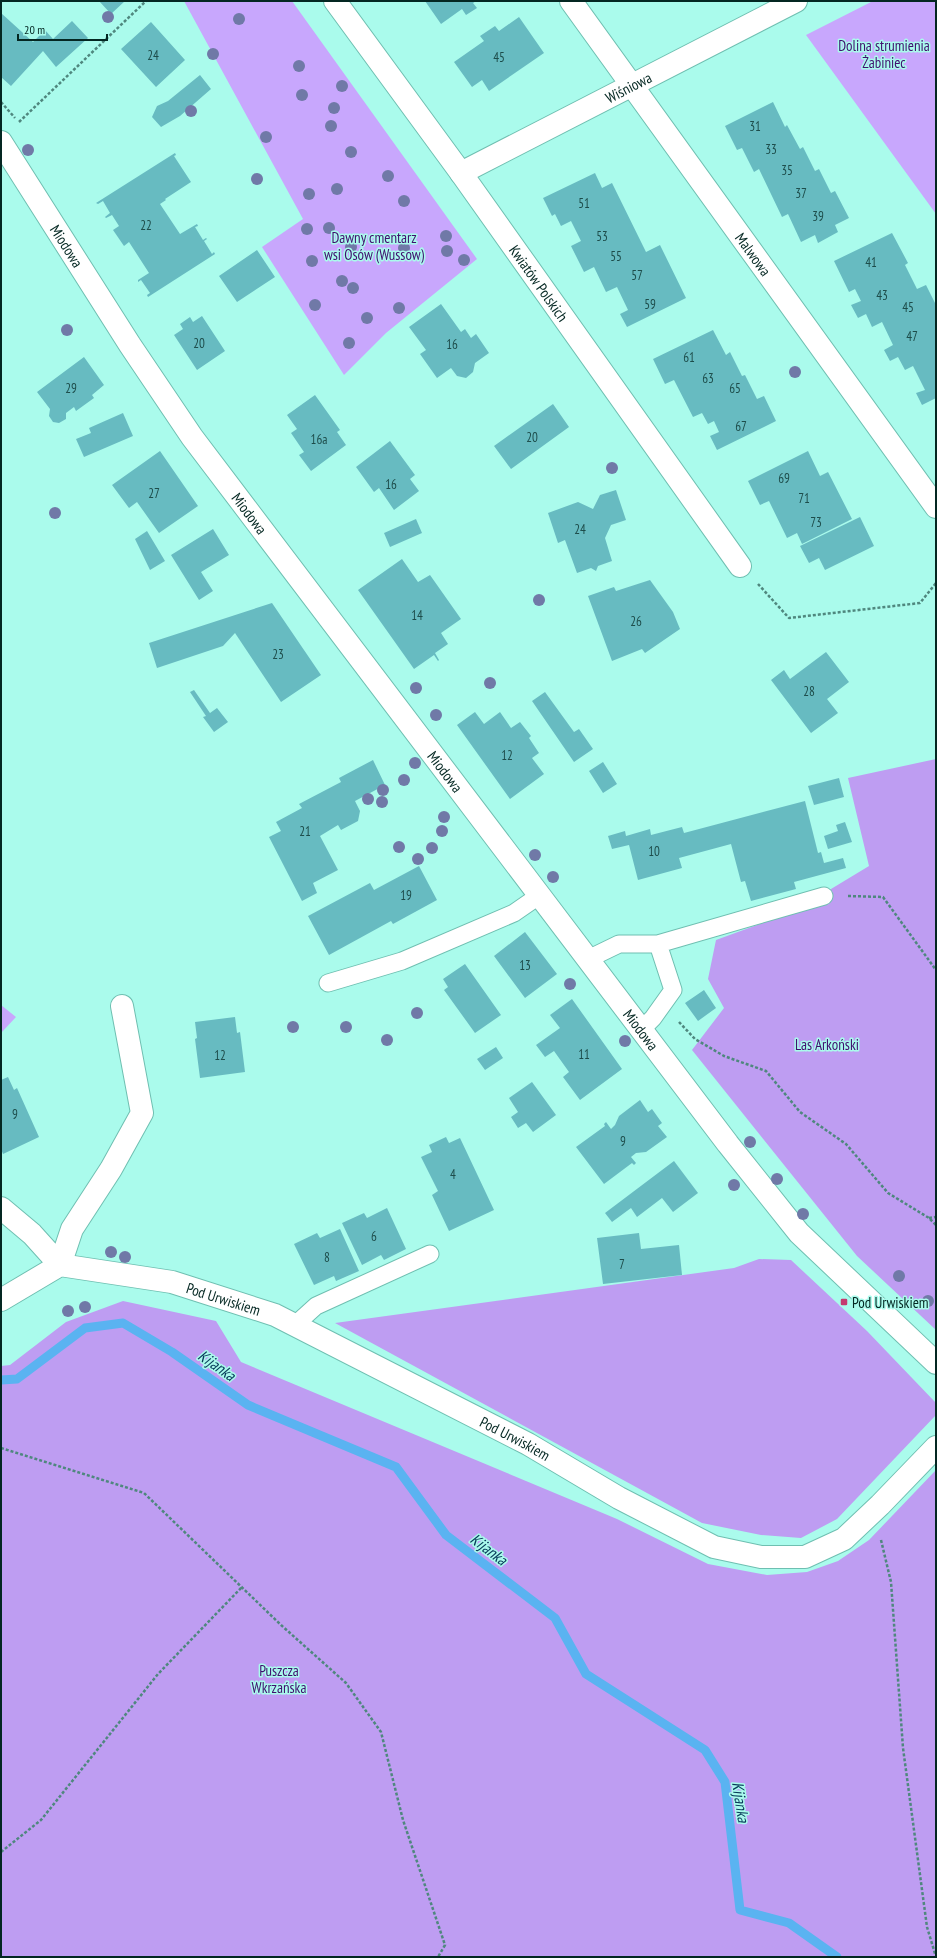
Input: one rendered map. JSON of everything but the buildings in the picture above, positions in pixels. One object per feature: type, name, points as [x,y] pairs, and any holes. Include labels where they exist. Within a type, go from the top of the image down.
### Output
[{"type":"street","name":"Kwiatów Polskich","points":[[335,1],[461,174],[740,566]]},
{"type":"street","name":"Malwowa","points":[[571,1],[936,508]]},
{"type":"street","name":"Wiśniowa","points":[[461,174],[632,84],[796,1]]},
{"type":"street","name":"Miodowa","points":[[1,142],[130,345],[192,437],[783,1215],[817,1251],[936,1363]]},
{"type":"street","points":[[1,1300],[60,1265],[72,1229],[111,1169],[142,1113],[122,1006]]},
{"type":"street","points":[[1,1208],[32,1234],[60,1265]]},
{"type":"street","name":"Pod Urwiskiem","points":[[60,1265],[172,1282],[275,1315],[528,1444],[619,1498],[714,1547],[761,1557],[805,1557],[844,1539],[880,1505],[936,1446]]},
{"type":"lane","points":[[328,983],[402,961],[514,913],[540,895]]},
{"type":"lane","points":[[588,959],[619,944],[658,944],[824,896]]},
{"type":"lane","points":[[642,1029],[653,1018],[673,990],[658,944]]},
{"type":"lane","points":[[295,1325],[316,1306],[430,1254]]},
{"type":"path","points":[[1,102],[18,123],[146,1]]},
{"type":"path","points":[[740,566],[789,618],[920,603],[936,583]]},
{"type":"path","points":[[824,896],[883,897],[936,970]]},
{"type":"path","points":[[662,1004],[695,1039],[724,1056],[766,1071],[800,1112],[846,1144],[888,1193],[929,1218],[936,1225]]},
{"type":"path","points":[[929,1218],[936,1217]]},
{"type":"path","points":[[1,1448],[144,1493],[242,1587],[346,1683],[381,1732],[403,1820],[445,1946],[438,1957]]},
{"type":"path","points":[[880,1505],[877,1520],[891,1582],[903,1748],[927,1927],[936,1957]]},
{"type":"path","points":[[1,1852],[42,1820],[158,1674],[242,1587]]},
{"type":"green space","name":"Dawny cmentarz wsi Osów (Wussow)","points":[[184,1],[292,1],[477,259],[386,333],[344,375],[262,247],[303,219]]},
{"type":"green space","name":"Dolina strumienia Żabiniec","points":[[873,1],[936,1],[936,214],[806,35]]},
{"type":"green space","name":"Las Arkoński","points":[[936,759],[936,1330],[857,1256],[692,1050],[724,1008],[708,979],[716,940],[823,901],[831,889],[869,866],[848,778]]},
{"type":"green space","points":[[1,1005],[16,1017],[1,1033]]},
{"type":"green space","points":[[759,1259],[791,1260],[867,1331],[936,1403],[936,1415],[837,1519],[801,1538],[761,1535],[702,1523],[335,1323],[734,1268]]},
{"type":"green space","name":"Puszcza Wkrzańska","points":[[123,1301],[216,1321],[241,1362],[617,1519],[708,1564],[767,1575],[807,1572],[838,1561],[869,1540],[936,1470],[936,1957],[1,1957],[1,1366],[10,1365],[66,1322]]},
{"type":"waterway","name":"Kijanka","points":[[1,1380],[17,1379],[85,1328],[123,1323],[172,1352],[248,1405],[396,1467],[446,1535],[555,1618],[586,1674],[705,1750],[725,1782],[740,1910],[789,1923],[837,1957]]},
{"type":"place","name":"Pod Urwiskiem","points":[[844,1302]]}]
